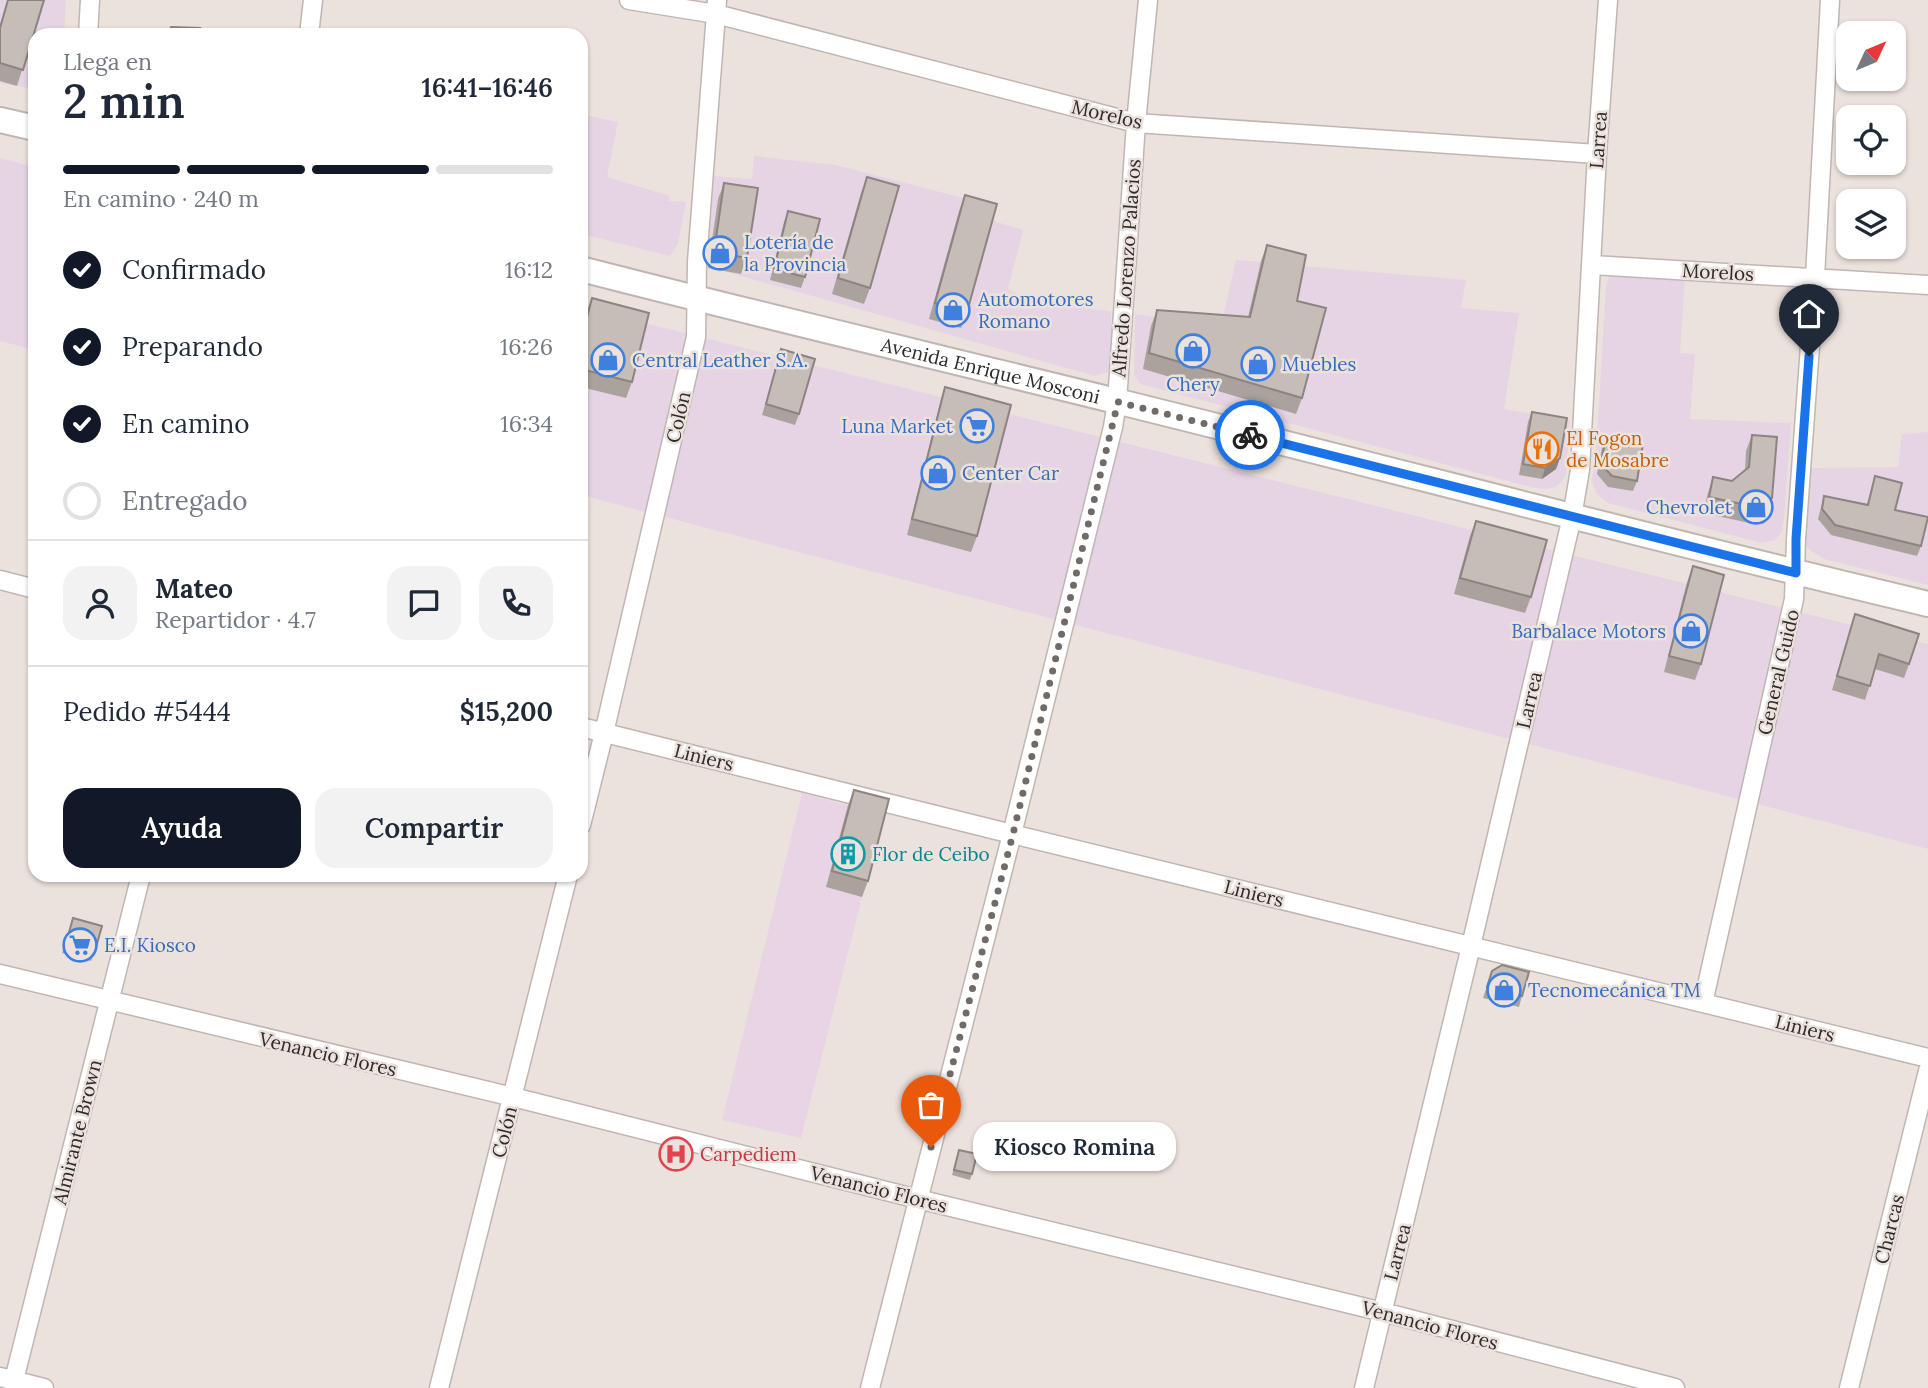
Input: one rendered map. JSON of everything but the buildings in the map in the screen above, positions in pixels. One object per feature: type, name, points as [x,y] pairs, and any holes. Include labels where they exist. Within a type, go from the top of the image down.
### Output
[{"type":"main road","points":[[0,120],[28,126]]},
{"type":"main road","name":"Avenida Enrique Mosconi","points":[[588,271],[1928,604]]},
{"type":"street","points":[[88,28],[90,0]]},
{"type":"street","points":[[310,28],[313,0]]},
{"type":"street","name":"Morelos","points":[[629,0],[716,7],[1136,123],[1597,154]]},
{"type":"street","name":"Alfredo Lorenzo Palacios","points":[[870,1388],[1013,834],[1118,402],[1136,123],[1148,0]]},
{"type":"street","name":"Larrea","points":[[1364,1388],[1572,517],[1580,470],[1608,0]]},
{"type":"street","name":"General Guido","points":[[1703,1003],[1794,599],[1830,0]]},
{"type":"street","name":"Colón","points":[[588,797],[696,337],[697,262],[716,7]]},
{"type":"street","name":"Morelos","points":[[1591,265],[1928,285]]},
{"type":"street","points":[[0,580],[28,587]]},
{"type":"street","name":"Liniers","points":[[588,728],[1928,1058]]},
{"type":"street","name":"Almirante Brown","points":[[8,1382],[110,1002],[139,882]]},
{"type":"street","name":"Colón","points":[[439,1388],[566,882]]},
{"type":"street","name":"Venancio Flores","points":[[0,974],[513,1097],[1383,1312],[1675,1388]]},
{"type":"street","name":"Charcas","points":[[1849,1388],[1928,1071]]},
{"type":"street","points":[[8,1382],[44,1388]]},
{"type":"shaded area","points":[[0,0],[66,0],[64,28],[28,28],[28,88],[0,83]]},
{"type":"shaded area","points":[[588,116],[618,122],[607,177],[670,196],[669,201],[686,202],[678,244],[670,256],[588,236]]},
{"type":"shaded area","points":[[754,156],[836,165],[994,206],[991,220],[1023,230],[1008,289],[1039,304],[1111,311],[1113,361],[1109,372],[1095,376],[713,268],[708,262],[713,176],[752,179]]},
{"type":"shaded area","points":[[0,158],[28,165],[28,348],[0,341]]},
{"type":"shaded area","points":[[1236,260],[1466,280],[1461,308],[1519,313],[1504,409],[1570,420],[1566,474],[1562,481],[1556,487],[1535,488],[1140,384],[1134,375],[1135,314],[1221,326]]},
{"type":"shaded area","points":[[1616,274],[1685,277],[1680,353],[1695,354],[1690,419],[1791,423],[1784,520],[1782,531],[1776,540],[1762,543],[1608,503],[1596,493],[1592,480],[1606,285],[1609,277]]},
{"type":"shaded area","points":[[588,309],[1928,644],[1928,849],[588,497]]},
{"type":"shaded area","points":[[1928,432],[1928,585],[1824,559],[1811,551],[1804,543],[1810,468],[1898,467],[1902,434]]},
{"type":"shaded area","points":[[802,793],[883,815],[801,1138],[722,1120]]},
{"type":"way so far","points":[[931,1147],[1013,834],[1118,402],[1250,435]]},
{"type":"place","name":"Lotería de la Provincia","points":[[720,253]]},
{"type":"place","name":"Automotores Romano","points":[[953,310]]},
{"type":"place","name":"Chery","points":[[1193,351]]},
{"type":"place","name":"Central Leather S.A.","points":[[608,360]]},
{"type":"place","name":"Muebles","points":[[1258,364]]},
{"type":"place","name":"Luna Market","points":[[977,426]]},
{"type":"place","name":"El Fogon de Mosabre","points":[[1542,449]]},
{"type":"place","name":"Center Car","points":[[938,473]]},
{"type":"place","name":"Chevrolet","points":[[1756,507]]},
{"type":"place","name":"Barbalace Motors","points":[[1691,631]]},
{"type":"place","name":"Flor de Ceibo","points":[[848,854]]},
{"type":"place","name":"E.I. Kiosco","points":[[80,945]]},
{"type":"place","name":"Tecnomecánica TM","points":[[1504,990]]},
{"type":"place","name":"Kiosco Romina","points":[[931,1147]]},
{"type":"place","name":"Carpediem","points":[[676,1154]]},
{"type":"route","points":[[1250,435],[1796,573],[1809,356]]}]
